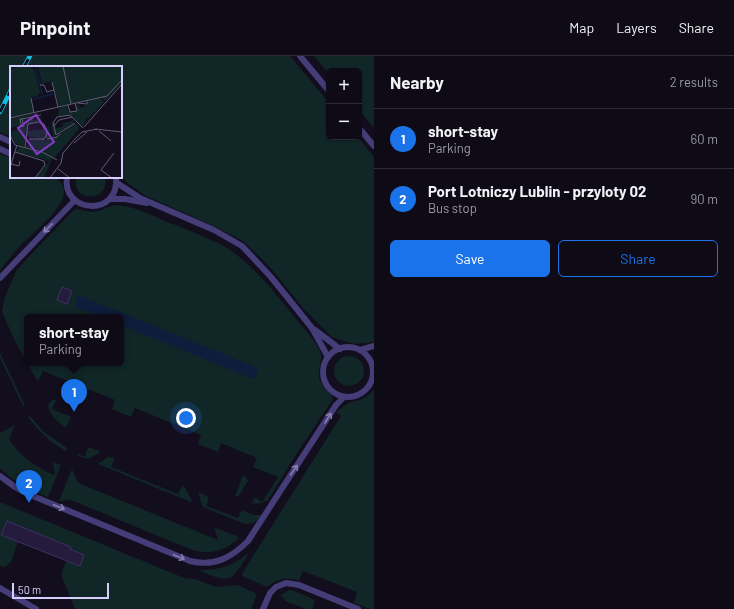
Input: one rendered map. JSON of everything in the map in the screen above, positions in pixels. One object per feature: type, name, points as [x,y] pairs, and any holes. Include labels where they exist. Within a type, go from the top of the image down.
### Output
[{"type":"lane","points":[[300,56],[326,87]]},
{"type":"lane","points":[[362,132],[374,146]]},
{"type":"lane","points":[[0,137],[10,142]]},
{"type":"lane","points":[[0,149],[10,154]]},
{"type":"lane","points":[[65,178],[69,192],[75,200],[89,206],[97,206],[110,199],[116,189],[117,180]]},
{"type":"lane","points":[[117,180],[140,198],[214,230],[242,246],[271,277],[312,328],[328,358]]},
{"type":"lane","points":[[110,199],[125,199],[155,204]]},
{"type":"lane","points":[[0,278],[75,200]]},
{"type":"lane","points":[[312,328],[340,348]]},
{"type":"lane","points":[[360,350],[374,346]]},
{"type":"lane","points":[[340,348],[353,348],[360,350],[370,359],[373,365],[374,374],[372,382],[367,389],[353,397],[344,397],[336,394],[325,382],[323,374],[324,365],[333,352],[340,348]]},
{"type":"lane","points":[[0,476],[14,488],[190,561],[200,564],[218,562],[234,553],[248,541],[336,405],[344,397]]},
{"type":"lane","points":[[263,609],[270,593],[276,586],[286,583],[298,586],[358,609]]},
{"type":"lane","points":[[0,588],[36,609]]},
{"type":"green space","points":[[0,56],[290,56],[326,99],[326,140],[360,140],[374,157],[374,342],[354,344],[332,337],[303,308],[269,266],[243,241],[218,228],[144,195],[125,181],[122,176],[122,66],[10,66],[10,137],[0,132]]},
{"type":"green space","points":[[314,56],[374,56],[374,128],[362,114],[362,68],[326,68],[326,70]]},
{"type":"green space","points":[[0,154],[10,158],[10,178],[55,178],[62,185],[64,193],[54,213],[20,246],[0,271]]},
{"type":"green space","points":[[76,178],[105,178],[105,186],[102,192],[97,195],[84,195],[79,192],[76,186]]},
{"type":"green space","points":[[116,205],[141,211],[204,237],[227,248],[245,261],[268,285],[316,344],[321,355],[319,373],[320,379],[333,399],[268,500],[260,503],[253,504],[251,503],[255,497],[262,502],[278,477],[253,467],[257,458],[221,443],[218,452],[198,444],[201,435],[135,408],[131,417],[112,409],[115,400],[43,371],[39,380],[36,379],[29,366],[124,366],[124,314],[24,314],[24,357],[2,312],[4,300],[16,271],[74,210],[77,209],[93,212]]},
{"type":"green space","points":[[0,353],[25,405],[23,406],[0,358]]},
{"type":"green space","points":[[349,356],[360,360],[364,371],[360,382],[349,386],[338,382],[334,371],[338,360]]},
{"type":"green space","points":[[374,389],[374,609],[354,603],[357,592],[303,571],[299,581],[282,579],[267,587],[242,576],[243,572],[341,416],[336,412],[348,404],[366,397]]},
{"type":"green space","points":[[52,400],[56,400],[52,409],[71,417],[66,428],[52,416],[48,405]]},
{"type":"green space","points":[[30,416],[44,432],[67,448],[66,451],[45,436],[28,417]]},
{"type":"green space","points":[[15,425],[9,439],[23,456],[41,469],[55,475],[53,462],[61,465],[48,497],[22,485],[0,468],[0,433]]},
{"type":"green space","points":[[88,447],[99,451],[99,453],[88,459],[78,456],[78,454],[85,457]]},
{"type":"green space","points":[[108,457],[115,458],[111,467],[178,494],[182,486],[185,487],[192,501],[191,502],[98,464]]},
{"type":"green space","points":[[72,469],[78,483],[218,540],[214,527],[239,537],[233,543],[217,551],[205,552],[192,550],[71,500],[59,501]]},
{"type":"green space","points":[[243,475],[248,481],[238,497],[235,496]]},
{"type":"green space","points":[[198,492],[209,497],[206,506],[238,518],[242,510],[254,515],[262,515],[255,522],[245,524],[205,508],[202,505]]},
{"type":"green space","points":[[0,502],[184,578],[195,579],[216,587],[238,585],[257,594],[251,609],[75,609],[61,575],[71,547],[7,522],[1,535],[18,542],[11,562],[5,567],[0,566]]},
{"type":"green space","points":[[247,554],[248,555],[238,571],[229,578],[218,578],[200,571],[226,566],[236,562]]},
{"type":"green space","points":[[289,590],[315,600],[312,609],[306,609],[285,601],[283,597],[279,596]]},
{"type":"water","points":[[78,295],[258,368],[254,379],[124,326],[124,314],[94,314],[74,306]]},
{"type":"building","points":[[62,287],[72,291],[67,304],[57,300]]},
{"type":"building","points":[[7,521],[71,547],[70,549],[84,555],[80,566],[1,535]]},
{"type":"railway","points":[[25,66],[30,56]]},
{"type":"railway","points":[[0,112],[10,92]]},
{"type":"place","name":"short-stay","points":[[74,412]]},
{"type":"place","name":"Port Lotniczy Lublin - przyloty 02","points":[[29,503]]}]
